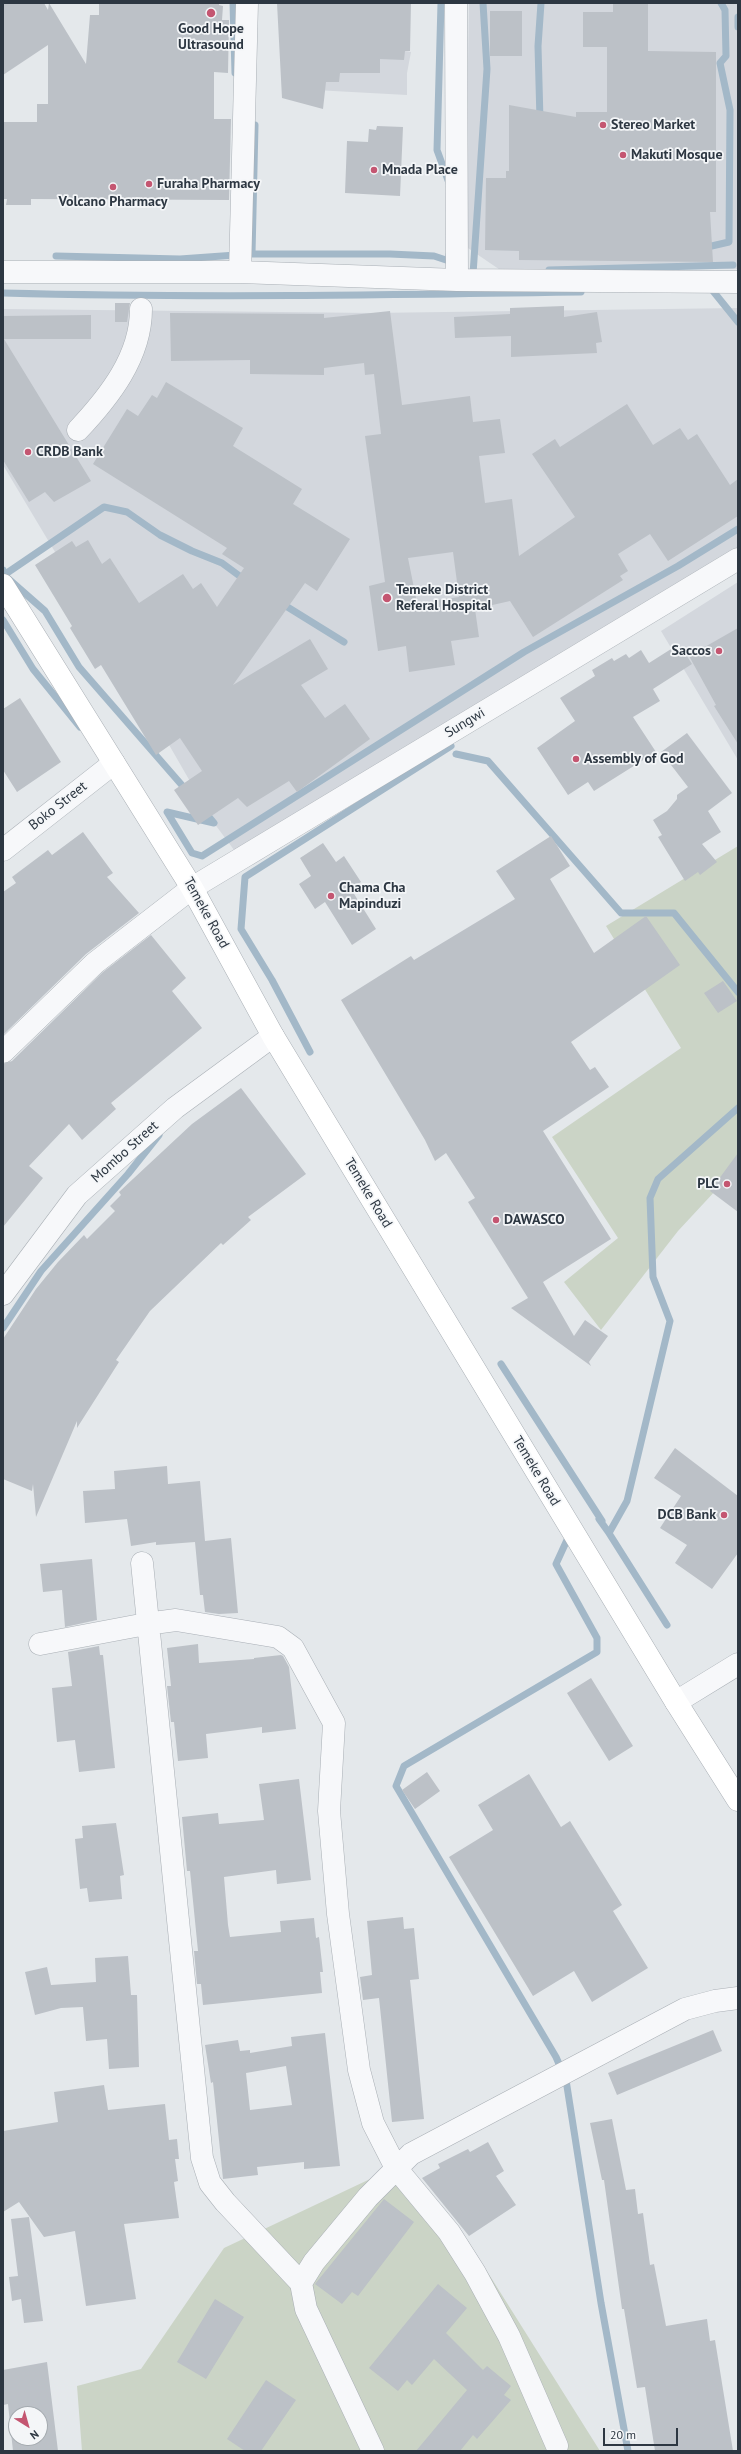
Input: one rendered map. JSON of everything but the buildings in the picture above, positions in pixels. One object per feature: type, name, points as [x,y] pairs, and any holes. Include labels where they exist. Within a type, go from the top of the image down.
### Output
[{"type":"street","points":[[240,272],[247,3]]},
{"type":"street","points":[[456,3],[457,280]]},
{"type":"street","points":[[3,272],[240,272],[457,280],[738,282]]},
{"type":"street","points":[[78,430],[102,405],[120,379],[140,324],[140,310]]},
{"type":"street","name":"Sungwi","points":[[3,1052],[95,963],[192,888],[738,559]]},
{"type":"street","name":"Temeke Road","points":[[3,585],[192,888],[273,1036],[676,1702],[738,1800]]},
{"type":"street","name":"Boko Street","points":[[3,850],[114,763]]},
{"type":"street","name":"Mombo Street","points":[[3,1294],[77,1195],[175,1108],[273,1036]]},
{"type":"street","points":[[142,1564],[146,1624],[202,2158],[210,2183],[301,2284],[306,2309],[373,2451]]},
{"type":"street","points":[[40,1644],[146,1624],[176,1620],[278,1637],[293,1648],[334,1723],[329,1811],[338,1914],[358,2070],[373,2124],[396,2168],[449,2232],[476,2273],[509,2336],[557,2446]]},
{"type":"street","points":[[676,1702],[738,1664]]},
{"type":"street","points":[[301,2284],[314,2262],[368,2197],[411,2154],[685,2009],[715,2001],[738,1998]]},
{"type":"shaded area","name":"Stereo Market","points":[[469,3],[738,3],[738,269],[658,267],[509,276],[465,246]]},
{"type":"shaded area","points":[[399,50],[411,52],[407,73],[407,95],[315,90],[320,69]]},
{"type":"shaded area","name":"Temeke District Referal Hospital","points":[[738,308],[738,569],[517,700],[253,865],[243,862],[214,823],[134,684],[3,465],[3,309],[372,313]]},
{"type":"shaded area","points":[[738,582],[738,760],[661,631]]},
{"type":"green space","points":[[738,846],[738,1181],[730,1175],[678,1231],[601,1330],[564,1282],[618,1238],[552,1137],[681,1048],[606,926]]},
{"type":"green space","points":[[404,2163],[468,2241],[600,2451],[82,2451],[77,2386],[141,2369],[224,2248]]},
{"type":"waterway","points":[[233,3],[235,73]]},
{"type":"waterway","points":[[441,3],[437,150],[449,183]]},
{"type":"waterway","points":[[477,273],[473,274],[487,69],[483,3]]},
{"type":"waterway","points":[[540,120],[538,46],[541,3]]},
{"type":"waterway","points":[[703,248],[729,242],[730,110],[720,63],[726,56],[725,10],[721,3]]},
{"type":"waterway","points":[[738,17],[738,27]]},
{"type":"waterway","points":[[255,125],[252,254],[390,254],[434,256],[449,261],[449,255]]},
{"type":"waterway","points":[[56,256],[180,259],[236,255]]},
{"type":"waterway","points":[[549,270],[733,265]]},
{"type":"waterway","points":[[713,291],[738,322]]},
{"type":"waterway","points":[[3,293],[220,296],[581,292]]},
{"type":"waterway","points":[[4,575],[104,507],[127,512],[160,535],[192,551],[222,563],[245,580]]},
{"type":"waterway","points":[[204,811],[214,823],[167,812],[192,853],[202,856],[524,652],[678,566],[738,529]]},
{"type":"waterway","points":[[3,570],[4,575],[45,611],[79,667],[187,791]]},
{"type":"waterway","points":[[281,603],[344,642]]},
{"type":"waterway","points":[[3,620],[33,669],[80,727]]},
{"type":"waterway","points":[[310,1052],[272,980],[241,929],[245,877],[451,746]]},
{"type":"waterway","points":[[456,754],[488,761],[621,913],[674,913],[738,992]]},
{"type":"waterway","points":[[599,1519],[609,1533],[627,1501],[670,1321],[653,1277],[650,1198],[658,1179],[738,1108]]},
{"type":"waterway","points":[[3,1328],[41,1271],[128,1174],[159,1135]]},
{"type":"waterway","points":[[501,1364],[602,1521]]},
{"type":"waterway","points":[[607,1530],[667,1625]]},
{"type":"waterway","points":[[567,1540],[556,1564],[597,1638],[597,1652],[404,1766],[396,1786],[556,2057],[566,2080],[601,2303],[628,2451]]},
{"type":"place","name":"Good Hope Ultrasound","points":[[211,13]]},
{"type":"place","name":"Stereo Market","points":[[603,125]]},
{"type":"place","name":"Makuti Mosque","points":[[623,155]]},
{"type":"place","name":"Mnada Place","points":[[374,170]]},
{"type":"place","name":"Furaha Pharmacy","points":[[149,184]]},
{"type":"place","name":"Volcano Pharmacy","points":[[113,187]]},
{"type":"place","name":"CRDB Bank","points":[[28,452]]},
{"type":"place","name":"Temeke District Referal Hospital","points":[[387,598]]},
{"type":"place","name":"Saccos","points":[[719,651]]},
{"type":"place","name":"Assembly of God","points":[[576,759]]},
{"type":"place","name":"Chama Cha Mapinduzi","points":[[331,896]]},
{"type":"place","name":"PLC","points":[[727,1184]]},
{"type":"place","name":"DAWASCO","points":[[496,1220]]},
{"type":"place","name":"DCB Bank","points":[[724,1515]]}]
